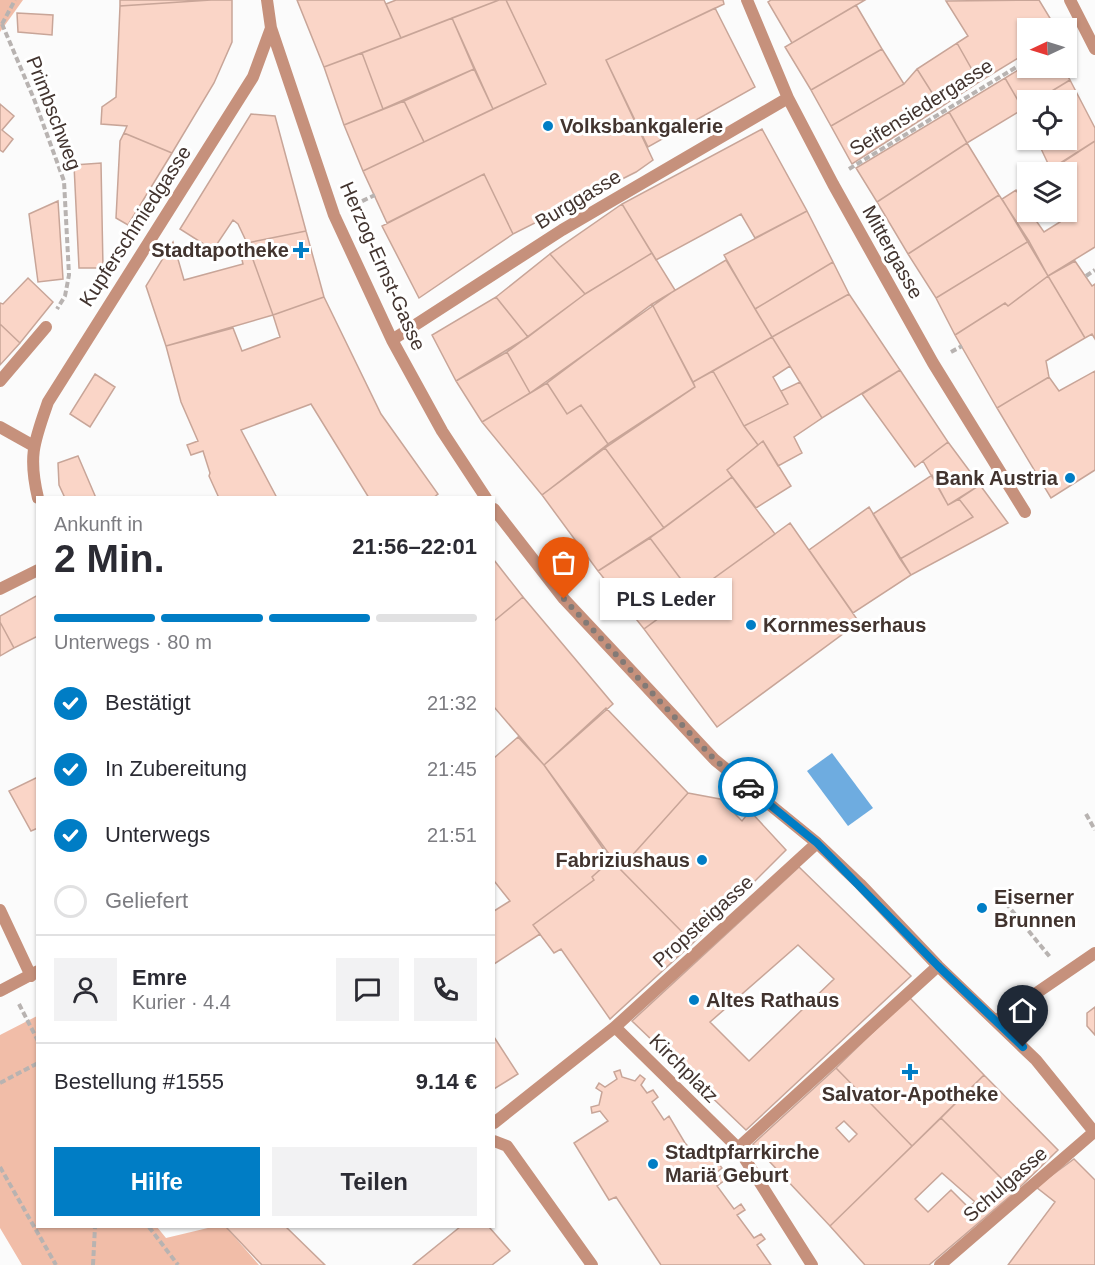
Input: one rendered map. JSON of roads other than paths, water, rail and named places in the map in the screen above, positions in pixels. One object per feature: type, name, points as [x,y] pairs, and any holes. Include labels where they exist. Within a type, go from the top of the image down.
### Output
[{"type":"street","name":"Herzog-Ernst-Gasse","points":[[267,0],[271,28],[334,215],[392,340],[442,430],[485,496]]},
{"type":"street","name":"Mittergasse","points":[[747,0],[788,98],[833,184],[933,363],[1025,512]]},
{"type":"street","points":[[1070,0],[1095,49]]},
{"type":"street","name":"Kupferschmiedgasse","points":[[32,445],[48,402],[254,77],[271,28]]},
{"type":"street","name":"Burggasse","points":[[392,340],[562,230],[788,98]]},
{"type":"street","points":[[0,381],[46,327]]},
{"type":"street","points":[[0,427],[32,445],[32,474],[38,496]]},
{"type":"street","points":[[495,510],[564,599],[715,760],[817,843],[938,966],[997,1020],[1036,1060],[1095,1133]]},
{"type":"street","points":[[0,589],[36,571]]},
{"type":"street","name":"Propsteigasse","points":[[615,1027],[817,843]]},
{"type":"street","points":[[0,910],[34,974],[5,989]]},
{"type":"street","points":[[997,1020],[1095,953]]},
{"type":"street","points":[[738,1148],[938,966]]},
{"type":"street","points":[[495,1122],[615,1027]]},
{"type":"street","name":"Kirchplatz","points":[[615,1027],[738,1148],[812,1265]]},
{"type":"street","name":"Schulgasse","points":[[940,1265],[1095,1133]]},
{"type":"street","points":[[495,1140],[507,1146],[592,1265]]},
{"type":"water","points":[[832,753],[873,808],[848,826],[807,771]]},
{"type":"place","name":"Volksbankgalerie","points":[[548,126]]},
{"type":"place","name":"Stadtapotheke","points":[[301,250]]},
{"type":"place","name":"Bank Austria","points":[[1070,478]]},
{"type":"place","name":"PLS Leder","points":[[564,599]]},
{"type":"place","name":"Kornmesserhaus","points":[[751,625]]},
{"type":"place","name":"Fabriziushaus","points":[[702,860]]},
{"type":"place","name":"Eiserner Brunnen","points":[[982,908]]},
{"type":"place","name":"Altes Rathaus","points":[[694,1000]]},
{"type":"place","name":"Salvator-Apotheke","points":[[910,1072]]},
{"type":"place","name":"Stadtpfarrkirche Mariä Geburt","points":[[653,1164]]}]
